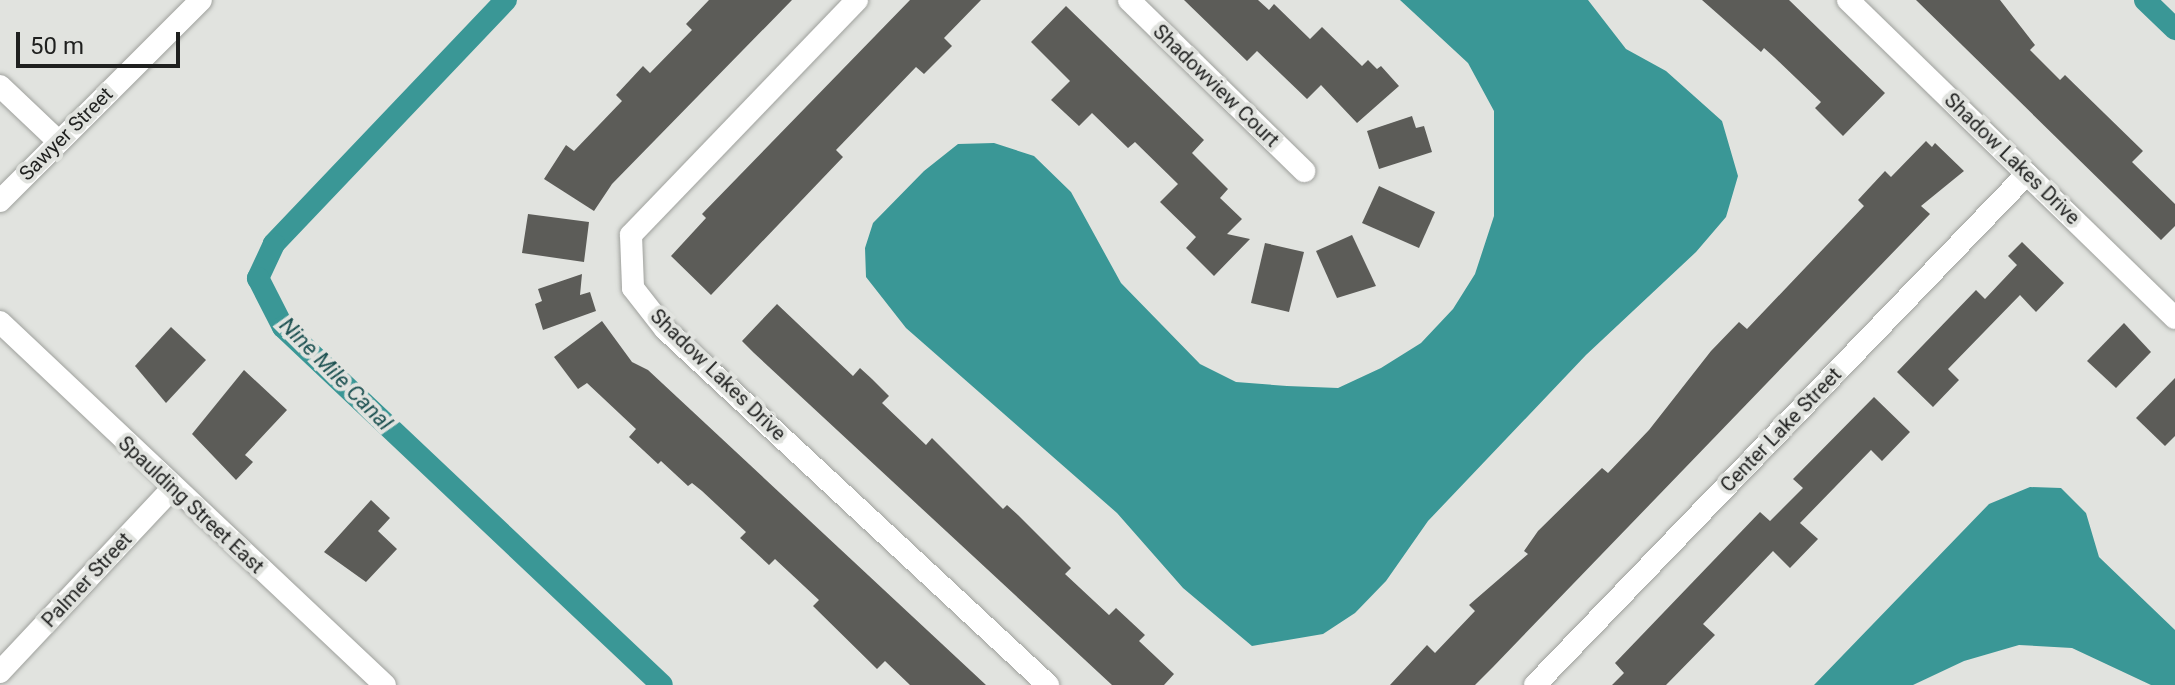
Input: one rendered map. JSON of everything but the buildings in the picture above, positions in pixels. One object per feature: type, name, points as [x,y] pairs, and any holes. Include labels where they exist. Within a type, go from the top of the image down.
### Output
[{"type":"street","name":"Sawyer Street","points":[[0,201],[201,0]]},
{"type":"street","name":"Shadow Lakes Drive","points":[[857,0],[631,235],[633,288],[665,329],[1048,685]]},
{"type":"street","name":"Shadowview Court","points":[[1129,0],[1304,171]]},
{"type":"street","name":"Shadow Lakes Drive","points":[[1848,0],[2175,318]]},
{"type":"street","points":[[0,86],[59,142]]},
{"type":"street","name":"Center Lake Street","points":[[1535,685],[2027,174]]},
{"type":"street","name":"Spaulding Street East","points":[[0,322],[385,685]]},
{"type":"street","name":"Palmer Street","points":[[0,672],[173,488]]},
{"type":"water","points":[[1400,0],[1588,0],[1626,49],[1666,71],[1722,121],[1738,176],[1726,217],[1696,252],[1586,355],[1428,521],[1386,581],[1355,613],[1323,634],[1252,646],[1183,588],[1117,513],[906,328],[866,277],[865,248],[873,223],[924,171],[958,144],[994,143],[1034,156],[1071,192],[1121,283],[1200,364],[1236,382],[1338,388],[1381,368],[1421,343],[1453,309],[1475,274],[1494,216],[1494,111],[1468,63]]},
{"type":"water","points":[[2030,487],[2061,488],[2086,513],[2099,557],[2175,630],[2175,685],[2151,685],[2072,648],[2019,645],[1964,661],[1913,685],[1814,685],[1989,504]]},
{"type":"waterway","name":"Nine Mile Canal","points":[[506,0],[274,244],[258,278],[283,327],[662,685]]},
{"type":"waterway","points":[[2145,0],[2175,29]]}]
